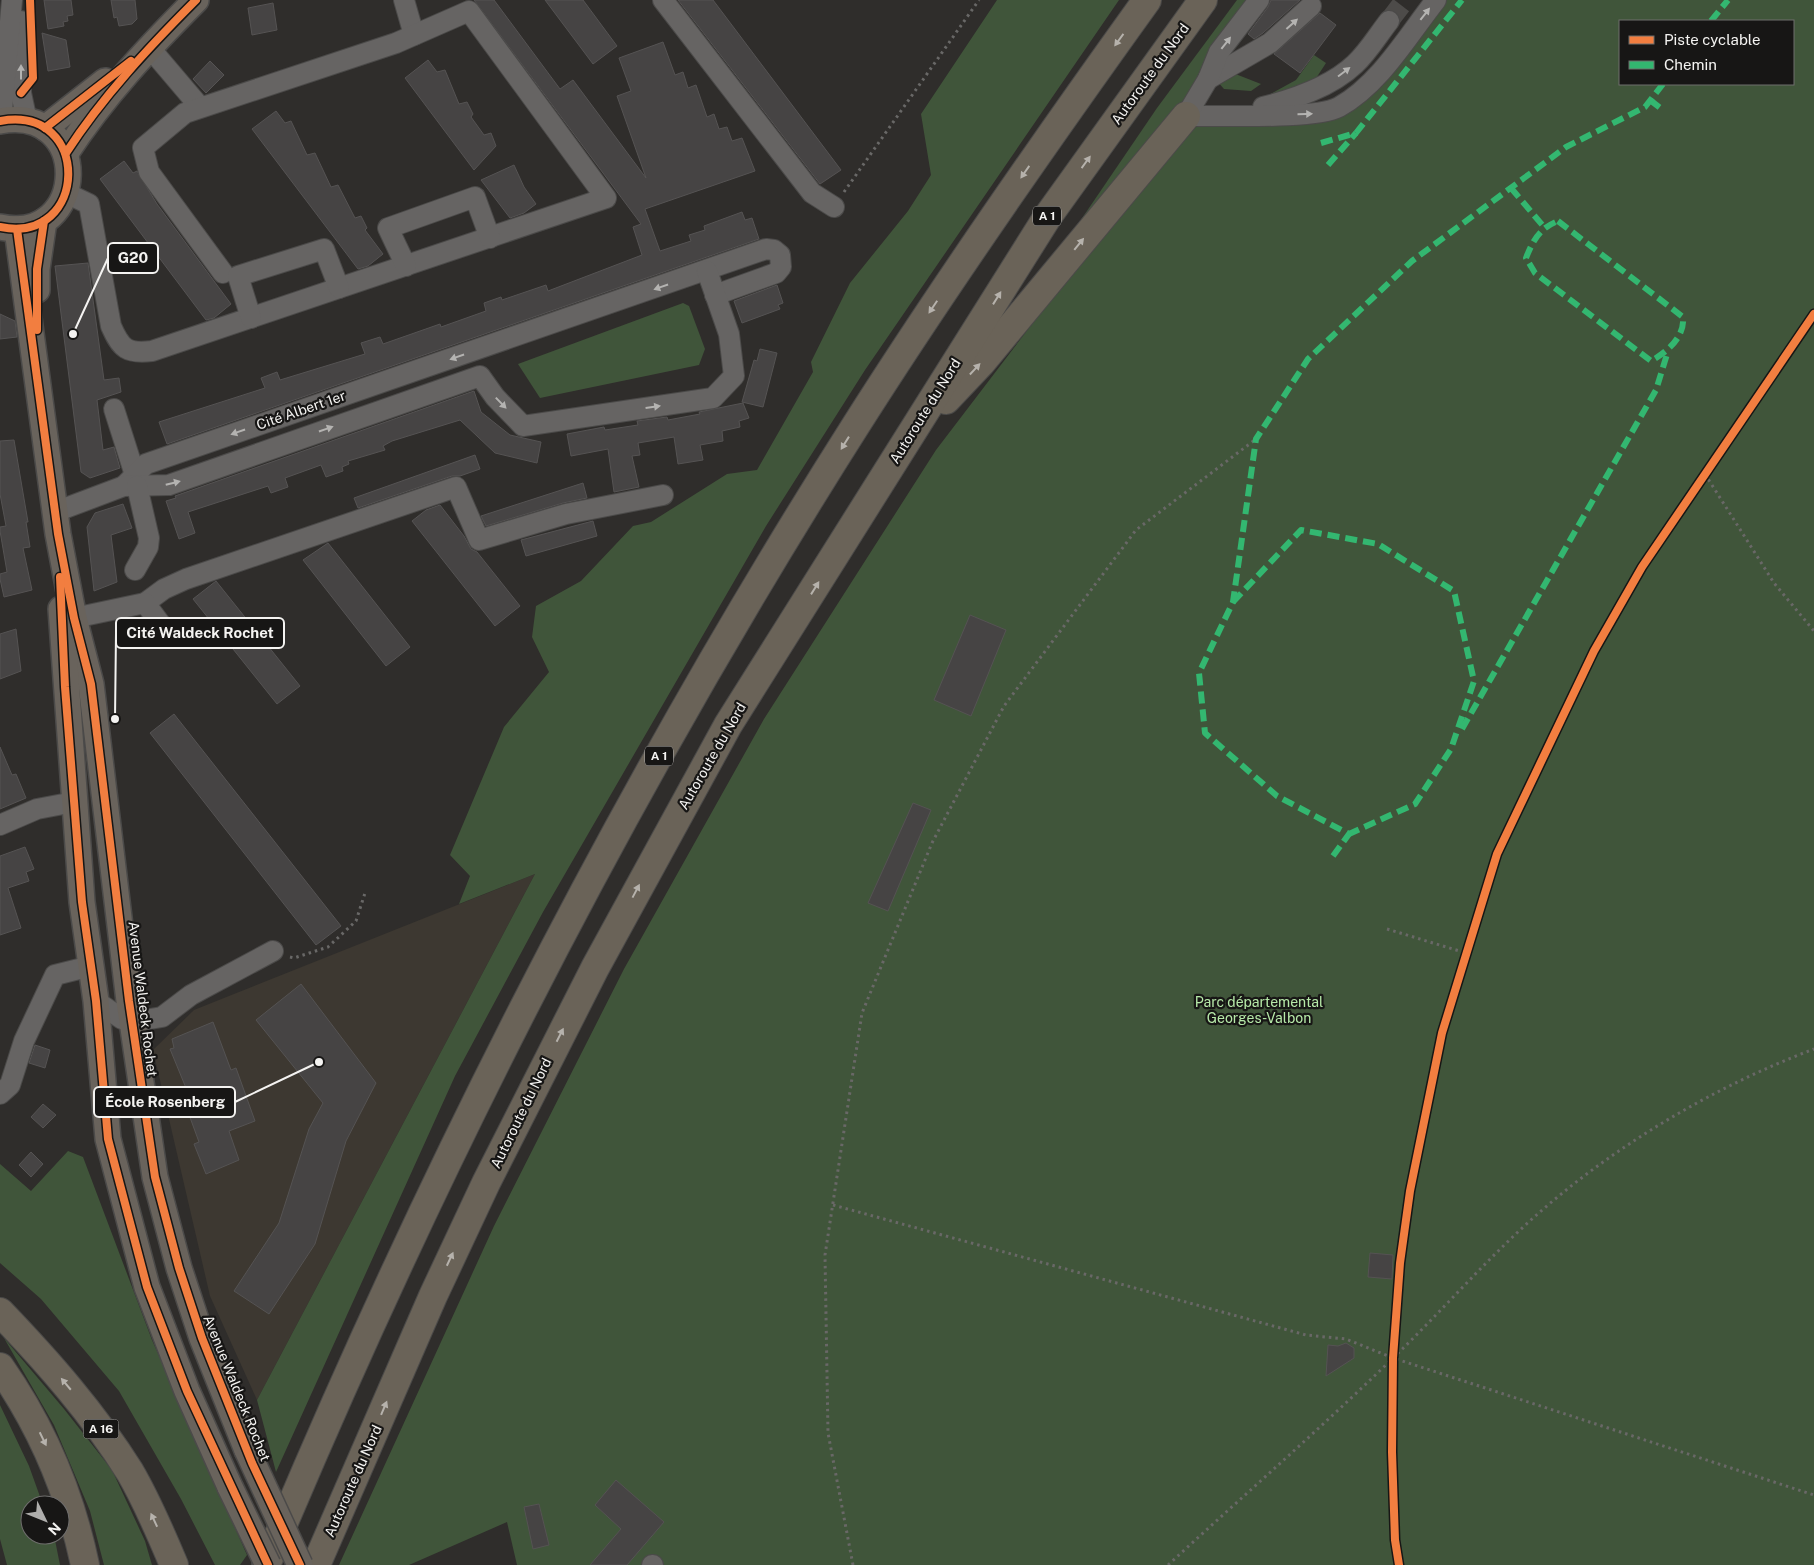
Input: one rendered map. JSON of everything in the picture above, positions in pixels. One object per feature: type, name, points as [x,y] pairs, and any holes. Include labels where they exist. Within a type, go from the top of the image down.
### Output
[{"type":"highway","name":"A 1","points":[[267,1565],[318,1440],[457,1138],[608,847],[686,707],[795,522],[862,414],[1014,188],[1147,0]]},
{"type":"highway","name":"Autoroute du Nord","points":[[316,1565],[433,1296],[486,1183],[594,968],[728,725],[1048,216],[1203,0]]},
{"type":"highway","points":[[906,443],[981,364],[1186,116]]},
{"type":"highway","name":"A 16","points":[[0,1312],[57,1374],[106,1436],[130,1473],[174,1565]]},
{"type":"highway","points":[[0,1367],[23,1402],[60,1478],[85,1565]]},
{"type":"main road","points":[[66,152],[88,119],[149,47],[196,0]]},
{"type":"main road","points":[[36,124],[149,47]]},
{"type":"main road","points":[[0,121],[36,124],[57,138],[66,152],[70,168],[66,193],[56,211],[44,221],[31,227],[4,228]]},
{"type":"main road","name":"Avenue Waldeck Rochet","points":[[38,383],[37,270],[44,221]]},
{"type":"main road","name":"Avenue Waldeck Rochet","points":[[4,228],[38,383],[56,523],[74,618],[91,684],[132,1022],[155,1178],[179,1268],[202,1338],[247,1450],[300,1565]]},
{"type":"main road","name":"Avenue Waldeck Rochet","points":[[56,523],[65,687],[82,902],[96,1001],[108,1139],[147,1287],[187,1390],[267,1565]]},
{"type":"street","points":[[0,121],[12,0]]},
{"type":"street","points":[[21,0],[21,93],[36,124]]},
{"type":"street","points":[[404,0],[414,35]]},
{"type":"street","points":[[663,0],[812,193],[834,207]]},
{"type":"street","points":[[1186,116],[1208,79],[1219,52],[1259,0]]},
{"type":"street","points":[[1186,116],[1312,114],[1337,108],[1363,90],[1381,72],[1436,0]]},
{"type":"street","points":[[66,193],[89,204],[112,326],[119,344],[134,353],[152,351],[606,198],[466,5],[414,35],[185,113],[143,148],[149,172],[223,273]]},
{"type":"street","points":[[1208,79],[1270,43],[1311,6]]},
{"type":"street","points":[[1234,115],[1288,100],[1336,78],[1356,64],[1389,21]]},
{"type":"street","points":[[149,47],[200,107]]},
{"type":"street","points":[[406,266],[388,228],[475,197],[490,238]]},
{"type":"street","points":[[251,318],[238,276],[324,249],[339,288]]},
{"type":"street","name":"Cité Albert 1er","points":[[56,523],[132,482],[146,464],[766,249],[774,250],[780,255],[781,267],[776,273],[716,294]]},
{"type":"street","points":[[486,347],[480,376],[495,397],[523,426],[714,398],[734,376],[729,334],[707,271]]},
{"type":"street","name":"Cité Albert 1er","points":[[132,482],[169,485],[480,376]]},
{"type":"street","points":[[114,409],[149,543],[135,570]]},
{"type":"street","points":[[74,618],[144,603],[164,589],[186,579],[456,487],[479,540],[566,514],[663,495]]},
{"type":"street","points":[[144,603],[165,630]]},
{"type":"street","points":[[0,825],[37,809],[74,802]]},
{"type":"street","points":[[96,1001],[122,1019],[132,1022],[162,1016],[190,995],[273,951]]},
{"type":"street","points":[[0,1094],[10,1085],[24,1041],[55,975],[91,966]]},
{"type":"path","points":[[834,207],[979,0]]},
{"type":"path","points":[[853,1565],[828,1432],[825,1255],[862,1013],[932,842],[1004,706],[1136,530],[1256,439]]},
{"type":"path","points":[[1705,474],[1774,583],[1814,631]]},
{"type":"path","points":[[273,951],[294,958],[328,947],[356,921],[365,893]]},
{"type":"path","points":[[1387,929],[1466,954]]},
{"type":"path","points":[[1168,1565],[1393,1358],[1531,1220],[1579,1179],[1690,1106],[1785,1060],[1814,1049]]},
{"type":"path","points":[[833,1206],[1306,1335],[1346,1339],[1393,1358],[1814,1495]]},
{"type":"shaded area","points":[[535,874],[257,1400],[210,1296],[153,1050],[194,1010]]},
{"type":"green space","points":[[997,0],[1119,0],[865,370],[766,526],[543,912],[455,1076],[276,1472],[257,1400],[535,874],[459,904],[470,876],[450,855],[504,727],[549,672],[532,637],[536,606],[581,581],[633,526],[651,522],[727,474],[757,470],[813,372],[811,362],[850,283],[908,211],[931,175],[921,114]]},
{"type":"green space","points":[[1237,0],[1254,0],[1194,96],[1074,230],[1157,108]]},
{"type":"green space","name":"Parc départemental Georges-Valbon","points":[[1436,0],[1814,0],[1814,1565],[517,1565],[507,1522],[409,1565],[339,1565],[494,1226],[624,969],[764,719],[936,450],[1071,273],[1191,126],[1341,109]]},
{"type":"green space","points":[[1314,55],[1326,63],[1311,86],[1267,96],[1296,80]]},
{"type":"green space","points":[[1224,74],[1238,75],[1261,84],[1251,91],[1224,89],[1217,81]]},
{"type":"green space","points":[[683,303],[689,306],[705,349],[699,365],[540,398],[518,364]]},
{"type":"green space","points":[[68,1151],[83,1157],[152,1340],[247,1555],[240,1565],[215,1565],[181,1499],[119,1391],[41,1299],[0,1263],[0,1164],[31,1191]]},
{"type":"green space","points":[[4,1338],[112,1470],[145,1541],[152,1565],[104,1565],[90,1511],[54,1425]]},
{"type":"green space","points":[[0,1405],[29,1466],[39,1495],[20,1495],[20,1545],[56,1545],[60,1565],[7,1565],[0,1539]]},
{"type":"building","points":[[44,0],[71,0],[73,15],[67,16],[68,21],[63,22],[64,26],[48,29]]},
{"type":"building","points":[[111,0],[135,0],[137,19],[132,24],[119,26],[117,17],[114,18]]},
{"type":"building","points":[[474,0],[494,0],[560,89],[573,80],[646,178],[617,96],[631,91],[619,58],[663,42],[675,75],[683,72],[688,88],[696,85],[707,117],[714,114],[719,129],[727,127],[732,141],[742,138],[755,171],[645,209],[660,251],[691,241],[689,235],[705,230],[704,226],[742,212],[745,220],[752,218],[759,239],[167,444],[159,422],[265,388],[261,378],[277,372],[280,380],[365,354],[361,343],[380,337],[383,344],[440,324],[441,327],[486,311],[484,303],[501,297],[502,300],[546,285],[548,291],[642,255],[633,227],[641,224]]},
{"type":"building","points":[[545,0],[583,0],[617,46],[593,64]]},
{"type":"building","points":[[678,0],[713,0],[841,170],[820,184]]},
{"type":"building","points":[[1271,0],[1300,0],[1254,39],[1248,34]]},
{"type":"building","points":[[273,3],[277,30],[252,35],[248,8]]},
{"type":"building","points":[[1320,13],[1336,25],[1300,73],[1274,54]]},
{"type":"building","points":[[42,33],[66,40],[70,67],[48,71]]},
{"type":"building","points":[[428,60],[437,72],[445,70],[459,104],[467,102],[473,114],[471,117],[484,135],[491,133],[496,146],[474,170],[405,78]]},
{"type":"building","points":[[210,61],[224,75],[206,93],[193,79]]},
{"type":"building","points":[[276,111],[285,123],[291,121],[307,155],[315,153],[331,187],[338,185],[355,218],[361,216],[367,228],[365,230],[383,254],[368,266],[358,269],[252,129]]},
{"type":"building","points":[[124,161],[133,173],[137,171],[157,204],[231,304],[214,318],[206,320],[100,179]]},
{"type":"building","points":[[514,165],[524,187],[536,204],[524,213],[510,218],[481,180]]},
{"type":"building","points":[[88,263],[104,380],[119,378],[121,392],[97,400],[103,450],[114,447],[120,468],[90,478],[81,472],[55,266]]},
{"type":"building","points":[[777,285],[783,303],[778,305],[780,309],[742,323],[734,301]]},
{"type":"building","points":[[0,314],[15,321],[17,337],[0,339]]},
{"type":"building","points":[[760,349],[777,353],[763,407],[742,402],[754,360],[757,361]]},
{"type":"building","points":[[474,391],[481,412],[510,435],[541,442],[537,463],[495,453],[460,420],[392,441],[383,446],[385,450],[348,461],[349,464],[342,467],[343,471],[326,477],[321,465],[285,478],[288,487],[271,493],[268,486],[188,512],[195,533],[179,539],[166,501],[176,498],[175,496]]},
{"type":"building","points":[[743,403],[749,418],[739,421],[740,427],[722,431],[723,441],[700,445],[703,460],[678,464],[674,437],[638,443],[640,455],[632,456],[639,487],[614,492],[608,449],[571,456],[567,434],[604,427],[605,430],[638,425],[637,421],[667,417],[668,420]]},
{"type":"building","points":[[14,440],[28,522],[26,522],[30,547],[23,548],[32,590],[4,597],[0,574],[7,572],[0,527],[6,526],[0,494],[0,441]]},
{"type":"building","points":[[475,455],[480,469],[460,476],[452,476],[358,508],[354,498]]},
{"type":"building","points":[[583,483],[587,498],[563,503],[486,526],[481,516]]},
{"type":"building","points":[[123,504],[132,528],[111,535],[117,582],[94,591],[87,527],[95,513]]},
{"type":"building","points":[[440,505],[464,536],[471,549],[477,552],[520,606],[495,626],[412,521],[426,510]]},
{"type":"building","points":[[593,521],[597,536],[526,556],[521,540]]},
{"type":"building","points":[[328,543],[410,647],[386,666],[303,560]]},
{"type":"building","points":[[216,581],[300,686],[277,704],[193,599]]},
{"type":"building","points":[[970,615],[1006,630],[971,716],[934,700]]},
{"type":"building","points":[[16,629],[21,671],[0,679],[0,634]]},
{"type":"building","points":[[174,714],[341,926],[316,945],[150,733]]},
{"type":"building","points":[[0,747],[12,775],[16,774],[26,798],[0,809]]},
{"type":"building","points":[[913,803],[931,810],[888,911],[868,903]]},
{"type":"building","points":[[25,847],[34,869],[26,872],[29,881],[8,888],[21,928],[0,935],[0,856]]},
{"type":"building","points":[[301,984],[376,1083],[346,1141],[315,1244],[269,1314],[234,1291],[279,1223],[309,1129],[323,1103],[256,1020]]},
{"type":"building","points":[[213,1022],[231,1070],[236,1068],[255,1121],[229,1131],[239,1160],[206,1174],[194,1144],[199,1142],[180,1090],[186,1088],[170,1049],[174,1048],[172,1039]]},
{"type":"building","points":[[35,1045],[50,1050],[45,1068],[29,1063]]},
{"type":"building","points":[[43,1104],[56,1115],[43,1128],[31,1117]]},
{"type":"building","points":[[31,1152],[43,1164],[31,1177],[19,1165]]},
{"type":"building","points":[[1370,1253],[1393,1255],[1392,1279],[1368,1277]]},
{"type":"building","points":[[1346,1343],[1354,1348],[1354,1358],[1326,1376],[1328,1345],[1338,1346]]},
{"type":"building","points":[[616,1480],[664,1522],[627,1565],[590,1565],[621,1529],[595,1505]]},
{"type":"building","points":[[539,1504],[549,1545],[533,1549],[524,1507]]},
{"type":"tunnel","points":[[1389,21],[1405,0]]},
{"type":"marked path","points":[[1321,143],[1356,133],[1462,0]]},
{"type":"marked path","points":[[1712,20],[1728,0]]},
{"type":"marked path","points":[[1333,856],[1349,834],[1277,796],[1205,733],[1199,673],[1233,602],[1256,439],[1308,359],[1412,261],[1566,147],[1645,107],[1662,85]]},
{"type":"marked path","points":[[1650,100],[1663,110]]},
{"type":"marked path","points":[[1328,165],[1356,133]]},
{"type":"marked path","points":[[1511,188],[1544,227]]},
{"type":"marked path","points":[[1558,221],[1683,317],[1681,331],[1669,348],[1651,361],[1535,273],[1526,258],[1534,240],[1546,227],[1558,221]]},
{"type":"marked path","points":[[1462,729],[1656,390],[1668,351]]},
{"type":"marked path","points":[[1233,602],[1301,530],[1378,544],[1454,591],[1474,681],[1451,749],[1415,804],[1349,834]]},
{"type":"cycle path","points":[[21,93],[33,78],[30,0]]},
{"type":"cycle path","points":[[66,153],[95,112],[127,73],[196,0]]},
{"type":"cycle path","points":[[45,128],[131,61]]},
{"type":"cycle path","points":[[0,121],[30,121],[52,133],[64,152],[68,175],[64,197],[51,216],[29,227],[0,227]]},
{"type":"cycle path","points":[[37,330],[37,269],[44,221]]},
{"type":"cycle path","points":[[17,229],[58,534],[74,618],[91,684],[129,1001],[155,1177],[179,1268],[202,1338],[252,1463],[300,1565]]},
{"type":"cycle path","points":[[1399,1565],[1395,1540],[1392,1452],[1393,1358],[1400,1263],[1410,1191],[1442,1033],[1497,854],[1594,651],[1642,567],[1814,314]]},
{"type":"cycle path","points":[[60,577],[65,687],[82,902],[96,1001],[108,1139],[147,1287],[187,1391],[268,1565]]},
{"type":"place","name":"G20","points":[[73,334]]},
{"type":"place","name":"Cité Waldeck Rochet","points":[[115,719]]},
{"type":"place","name":"École Rosenberg","points":[[319,1062]]}]
